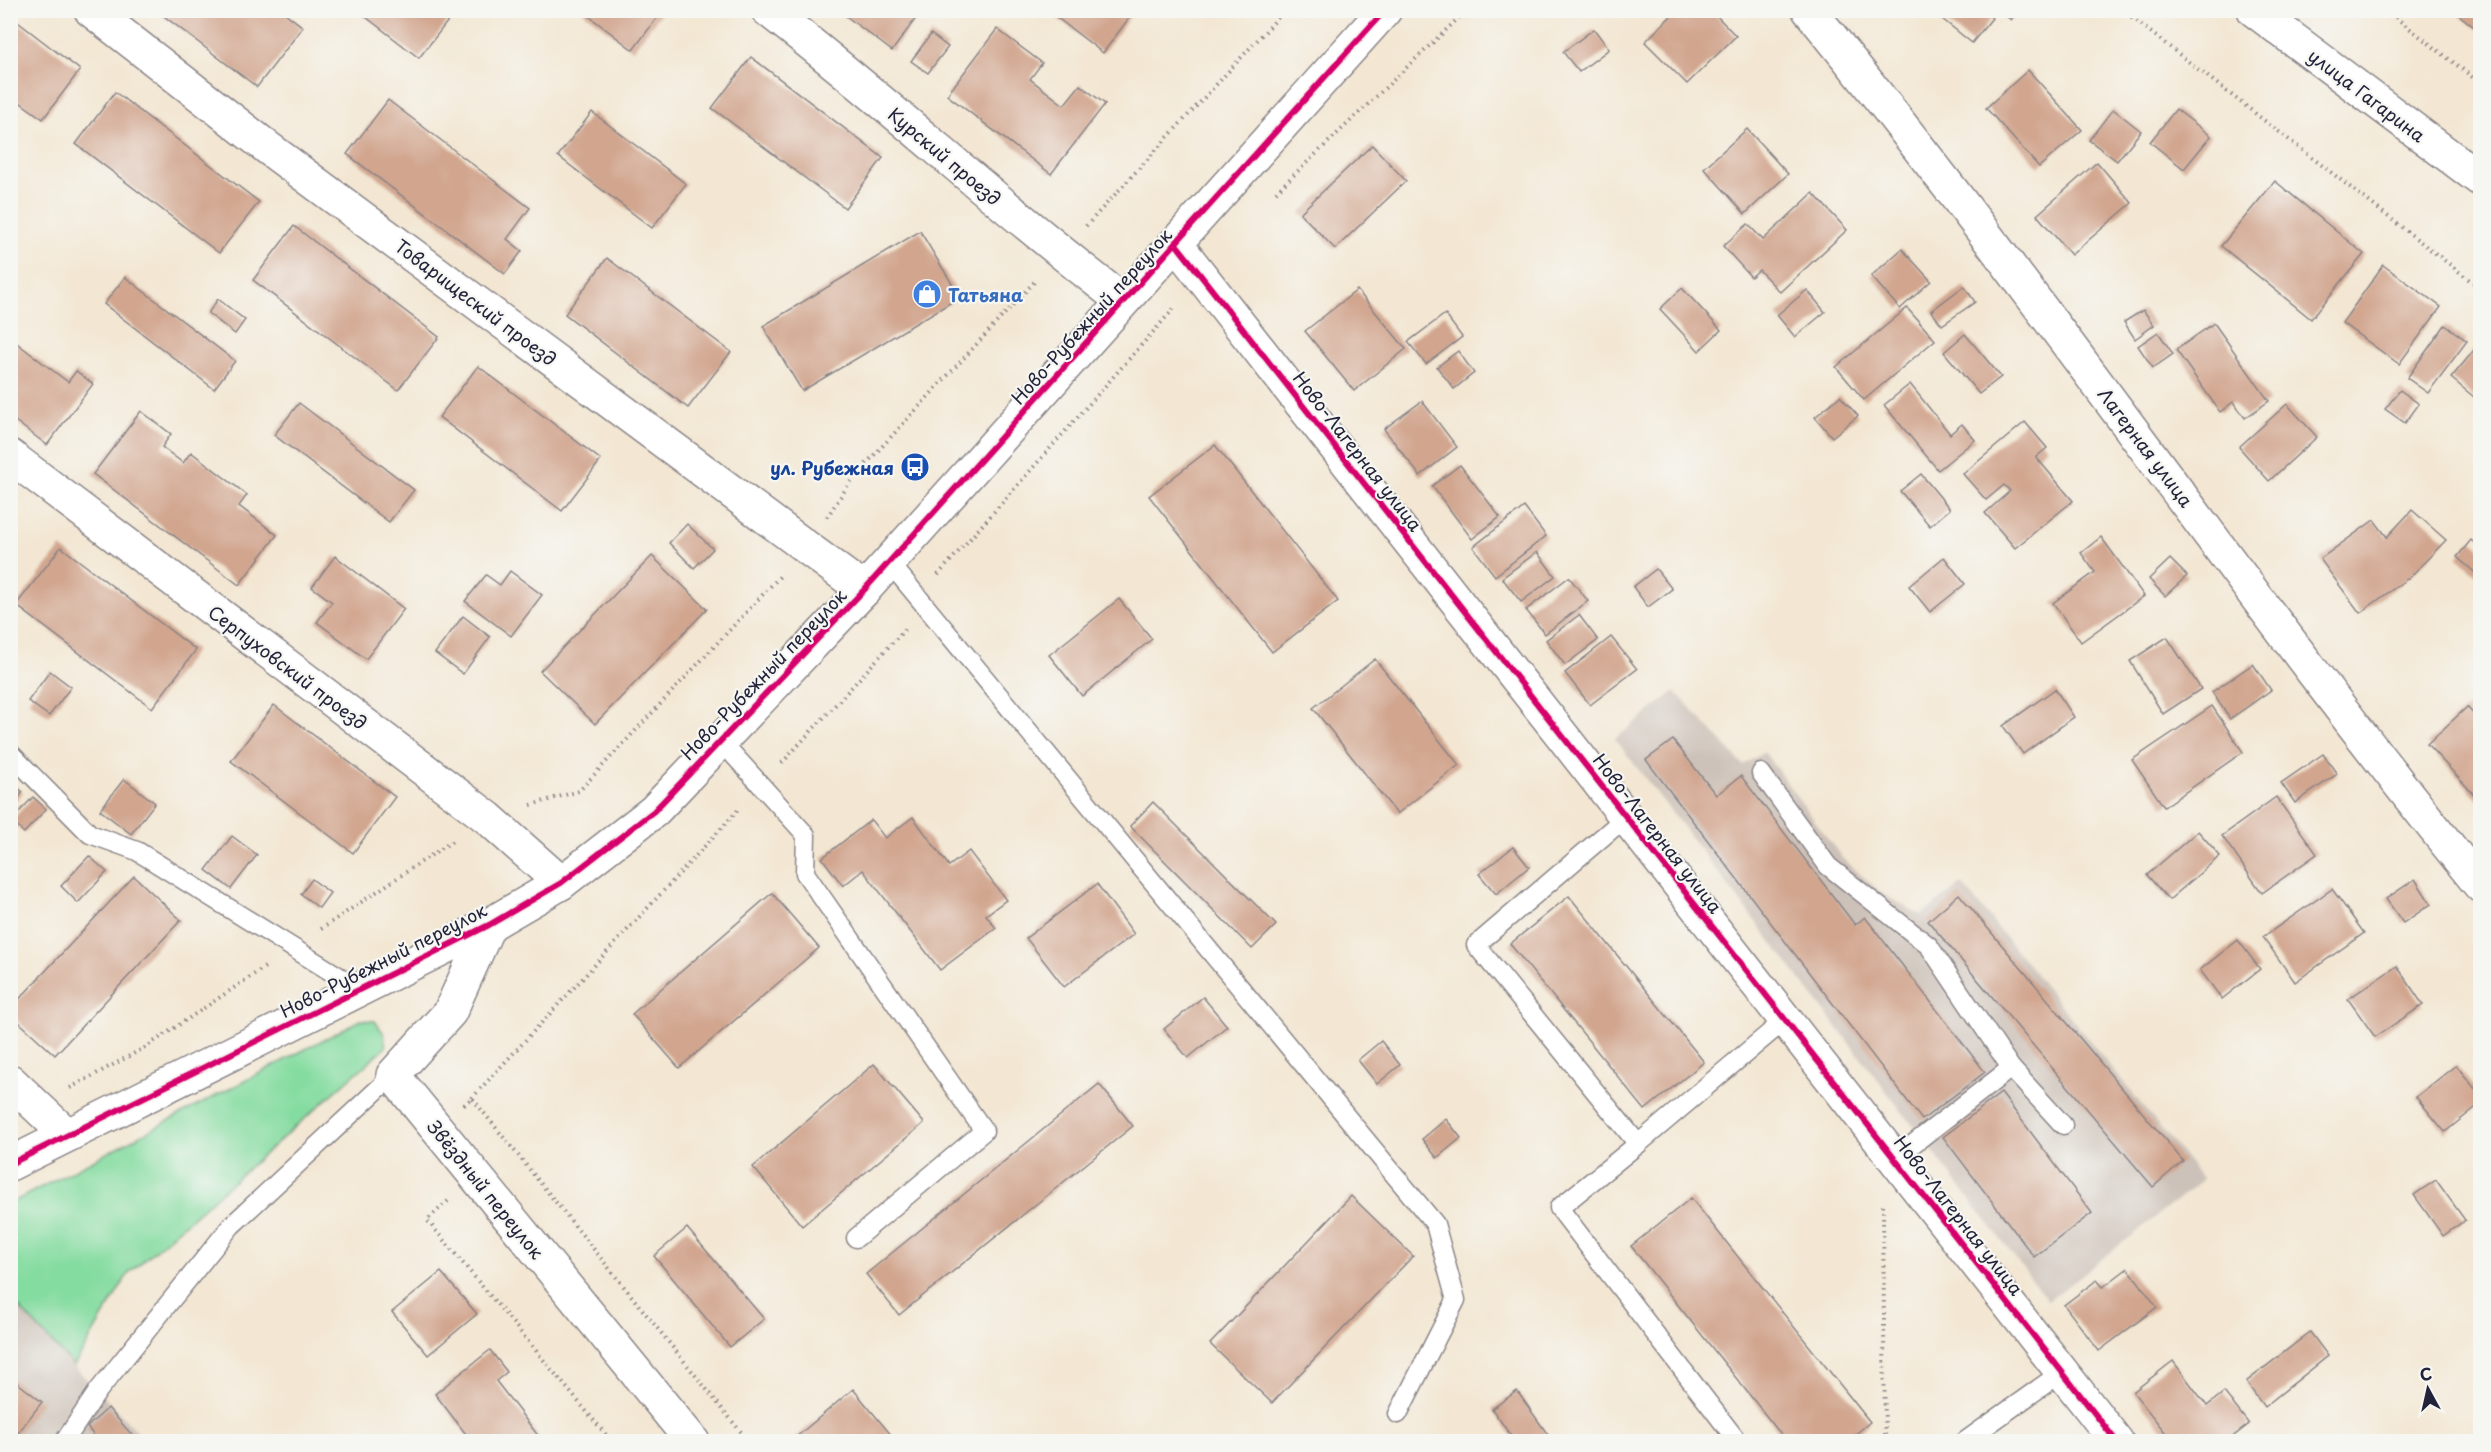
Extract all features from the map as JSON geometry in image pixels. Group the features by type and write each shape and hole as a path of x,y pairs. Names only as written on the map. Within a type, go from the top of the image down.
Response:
{"street":[{"name":"Товарищеский проезд","path":"91,10 268,148 864,590"},
{"name":"Курский проезд","path":"768,10 826,55 1061,254 1123,301"},
{"name":"Ново-Рубежный переулок","path":"10,1164 66,1134 489,925 561,883 654,811 864,590 1385,10"},
{"name":"Лагерная улица","path":"1809,10 2012,267 2384,766 2481,885"},
{"name":"улица Гагарина","path":"2254,10 2481,179"},
{"name":"Ново-Лагерная улица","path":"1176,244 2117,1442"},
{"name":"Серпуховский проезд","path":"10,456 488,818 561,883"},
{"path":"393,1076 450,1012 489,925"},
{"name":"Звёздный переулок","path":"393,1076 693,1442"},
{"path":"10,1081 66,1134"}],"lane":[{"path":"889,562 1435,1224 1456,1299 1398,1414"},
{"path":"721,741 806,835 805,873 984,1131 856,1238"},
{"path":"10,753 90,834 137,851 359,989"},
{"path":"1761,773 1828,866 1929,946 2011,1068 2063,1125"},
{"path":"1626,817 1476,945 1638,1144"},
{"path":"1738,1442 1559,1208 1785,1020"},
{"path":"1895,1158 2011,1068"},
{"path":"64,1442 98,1391 231,1226 393,1076"},
{"path":"1964,1442 2062,1372"}],"path":[{"path":"37,1106 146,1047 488,818 579,791 807,547 853,478 1285,10"},
{"path":"1268,199 1467,10"},
{"path":"2122,10 2481,288"},
{"path":"2386,10 2481,83"},
{"path":"438,1130 472,1098 917,617 937,576 1202,277"},
{"path":"472,1098 749,1442"},
{"path":"1885,1442 1882,1179 1895,1158"},
{"path":"476,1177 427,1220 612,1442"}],"shaded area":[{"path":"1675,691 1743,765 1764,752 1843,859 1884,895 1921,915 1962,884 2203,1180 2048,1301 1615,739"},
{"path":"10,1299 74,1366 146,1441 11,1441"}],"green space":[{"path":"361,1020 375,1021 384,1034 386,1047 128,1274 74,1366 11,1299 11,1203"}],"building":[{"path":"156,10 281,10 303,27 257,87"},
{"path":"357,10 454,10 455,12 419,58"},
{"path":"581,10 663,10 633,50"},
{"path":"838,10 922,10 892,51"},
{"path":"1047,10 1135,10 1103,53"},
{"path":"1677,10 1711,10 1736,36 1687,84 1645,42"},
{"path":"1931,10 1982,10 1992,18 1972,43"},
{"path":"1998,10 2019,10 2011,20"},
{"path":"2453,10 2480,10 2479,31"},
{"path":"10,16 80,70 43,119 10,95"},
{"path":"997,29 1042,63 1030,79 1064,105 1080,85 1105,104 1051,174 947,95"},
{"path":"1594,29 1609,49 1579,72 1563,52"},
{"path":"931,34 948,47 928,73 911,61"},
{"path":"751,57 883,158 845,208 712,108"},
{"path":"2028,70 2082,130 2039,167 1986,108"},
{"path":"115,92 259,202 219,253 76,144"},
{"path":"388,100 530,208 507,239 522,251 505,274 347,154"},
{"path":"2113,109 2141,131 2117,161 2089,140"},
{"path":"2176,109 2211,136 2184,169 2150,142"},
{"path":"592,112 686,184 652,228 558,156"},
{"path":"1747,129 1788,174 1745,214 1704,168"},
{"path":"1372,145 1406,181 1335,249 1300,213"},
{"path":"2097,162 2132,203 2071,255 2037,215"},
{"path":"2275,181 2364,254 2311,319 2221,246"},
{"path":"1813,193 1847,230 1780,292 1759,270 1751,277 1723,246 1748,224 1763,240"},
{"path":"294,226 439,337 398,390 253,280"},
{"path":"920,231 960,297 802,391 763,326"},
{"path":"1902,249 1931,281 1900,309 1871,276"},
{"path":"607,258 731,352 688,408 565,314"},
{"path":"2383,265 2441,307 2399,364 2342,323"},
{"path":"125,277 235,361 214,389 104,304"},
{"path":"1964,286 1975,302 1942,325 1931,311"},
{"path":"1682,288 1721,330 1699,351 1660,309"},
{"path":"1357,290 1406,349 1354,391 1305,331"},
{"path":"1807,290 1825,312 1795,337 1777,315"},
{"path":"218,299 245,320 235,334 208,313"},
{"path":"1907,308 1935,340 1864,400 1836,367"},
{"path":"2143,310 2154,325 2135,339 2124,322"},
{"path":"1445,314 1462,337 1426,364 1408,342"},
{"path":"2214,323 2269,401 2245,418 2233,402 2220,412 2176,350"},
{"path":"2445,325 2467,341 2428,393 2407,378"},
{"path":"2158,332 2173,354 2153,368 2138,346"},
{"path":"1965,334 2001,377 1979,394 1944,352"},
{"path":"10,338 68,382 76,371 93,384 47,445 10,417"},
{"path":"2480,343 2480,402 2451,378"},
{"path":"1458,351 1474,373 1454,389 1437,367"},
{"path":"478,366 601,460 562,511 439,417"},
{"path":"1910,384 1950,434 1962,424 1975,440 1938,470 1884,405"},
{"path":"2400,390 2419,404 2405,423 2385,409"},
{"path":"1840,396 1858,416 1832,437 1815,417"},
{"path":"1422,401 1457,447 1420,476 1384,429"},
{"path":"299,403 414,490 389,522 274,435"},
{"path":"2287,404 2317,437 2269,481 2239,447"},
{"path":"141,411 171,434 162,447 183,463 191,452 247,495 239,506 277,535 239,585 93,474"},
{"path":"2025,422 2047,448 2036,457 2073,501 2015,548 1985,513 2010,491 2004,485 1986,500 1963,474"},
{"path":"1215,445 1338,601 1272,652 1149,496"},
{"path":"1460,465 1500,517 1472,539 1432,486"},
{"path":"1921,474 1950,509 1930,526 1900,491"},
{"path":"1524,507 1546,536 1495,576 1473,547"},
{"path":"2412,510 2446,540 2411,576 2360,613 2320,559 2374,520 2387,537"},
{"path":"687,524 713,549 694,568 669,543"},
{"path":"2101,537 2144,596 2081,642 2053,603 2095,572 2081,553"},
{"path":"2471,540 2480,548 2480,577 2457,557"},
{"path":"61,547 196,650 152,708 16,605"},
{"path":"1537,552 1555,576 1521,602 1502,578"},
{"path":"335,556 404,609 366,659 317,622 332,602 312,587"},
{"path":"652,556 707,609 595,724 540,671"},
{"path":"1944,557 1965,584 1930,612 1909,586"},
{"path":"2170,559 2187,576 2165,596 2149,579"},
{"path":"1656,569 1672,589 1648,607 1633,587"},
{"path":"510,571 542,595 511,636 465,601 486,575 500,585"},
{"path":"1569,577 1588,601 1545,634 1526,610"},
{"path":"1119,599 1152,639 1082,696 1049,655"},
{"path":"1579,615 1598,640 1565,665 1546,640"},
{"path":"463,616 490,637 463,674 435,653"},
{"path":"1611,637 1637,669 1590,705 1565,673"},
{"path":"2167,637 2201,689 2163,714 2130,661"},
{"path":"1375,659 1459,765 1397,814 1313,708"},
{"path":"2253,664 2271,690 2230,719 2212,692"},
{"path":"50,671 71,687 49,716 28,701"},
{"path":"2055,689 2074,717 2023,754 2003,726"},
{"path":"274,705 395,797 353,853 231,761"},
{"path":"2212,706 2243,752 2164,807 2132,760"},
{"path":"2467,707 2480,721 2480,801 2427,744"},
{"path":"1673,740 1716,795 1741,776 1855,925 1865,917 1985,1072 1922,1120 1646,760"},
{"path":"2323,754 2337,774 2295,803 2281,783"},
{"path":"124,779 155,803 131,834 100,810"},
{"path":"13,784 23,792 15,802 10,798 10,787"},
{"path":"33,797 46,809 24,833 11,821"},
{"path":"2276,797 2317,854 2262,893 2222,836"},
{"path":"1153,802 1276,925 1252,949 1130,826"},
{"path":"913,817 949,866 969,851 1006,900 986,915 996,928 940,970 863,870 843,886 822,858 871,820 885,838"},
{"path":"2198,831 2220,856 2169,900 2147,875"},
{"path":"232,836 257,855 231,889 206,870"},
{"path":"1513,847 1529,867 1496,894 1479,874"},
{"path":"89,856 107,872 78,903 61,886"},
{"path":"134,876 181,920 55,1055 10,1014 10,1009"},
{"path":"312,879 330,893 319,908 301,894"},
{"path":"2415,879 2431,904 2403,923 2386,899"},
{"path":"1097,884 1134,934 1064,987 1026,938"},
{"path":"2332,889 2364,933 2295,982 2263,937"},
{"path":"772,893 819,948 679,1068 632,1014"},
{"path":"1959,894 2183,1161 2153,1187 1928,921"},
{"path":"1569,896 1704,1062 1645,1110 1510,944"},
{"path":"2238,940 2260,969 2222,999 2200,970"},
{"path":"2397,966 2423,1005 2375,1037 2348,999"},
{"path":"1203,997 1227,1026 1188,1058 1164,1029"},
{"path":"1381,1041 1400,1065 1377,1084 1358,1060"},
{"path":"874,1064 924,1123 802,1226 753,1167"},
{"path":"2456,1065 2480,1095 2480,1104 2445,1132 2416,1097"},
{"path":"1099,1084 1133,1126 899,1315 866,1274"},
{"path":"2001,1093 2092,1213 2034,1257 1943,1137"},
{"path":"1446,1119 1461,1138 1437,1158 1422,1139"},
{"path":"2436,1180 2465,1220 2443,1236 2414,1195"},
{"path":"1351,1196 1413,1256 1272,1403 1210,1344"},
{"path":"1691,1198 1870,1422 1846,1442 1787,1442 1631,1246"},
{"path":"687,1228 764,1319 730,1347 654,1256"},
{"path":"2128,1268 2157,1307 2099,1351 2064,1305 2097,1280 2103,1287"},
{"path":"441,1272 477,1314 428,1355 392,1312"},
{"path":"2310,1332 2328,1356 2264,1407 2246,1382"},
{"path":"490,1350 507,1372 496,1381 543,1442 472,1442 435,1394"},
{"path":"2173,1361 2207,1406 2224,1392 2249,1424 2226,1442 2187,1442 2181,1435 2172,1441 2133,1392"},
{"path":"10,1377 42,1402 11,1442 10,1442"},
{"path":"853,1389 897,1442 799,1442 795,1438"},
{"path":"1517,1391 1553,1442 1515,1442 1492,1409"},
{"path":"108,1408 133,1436 127,1442 99,1442 87,1427"}],"cycle path":[{"path":"10,1164 489,925 561,883 654,811 864,590 1385,10"},
{"path":"1176,244 2117,1442"}],"place":[{"name":"Татьяна","path":"927,294"},
{"name":"ул. Рубежная","path":"915,467"}]}
